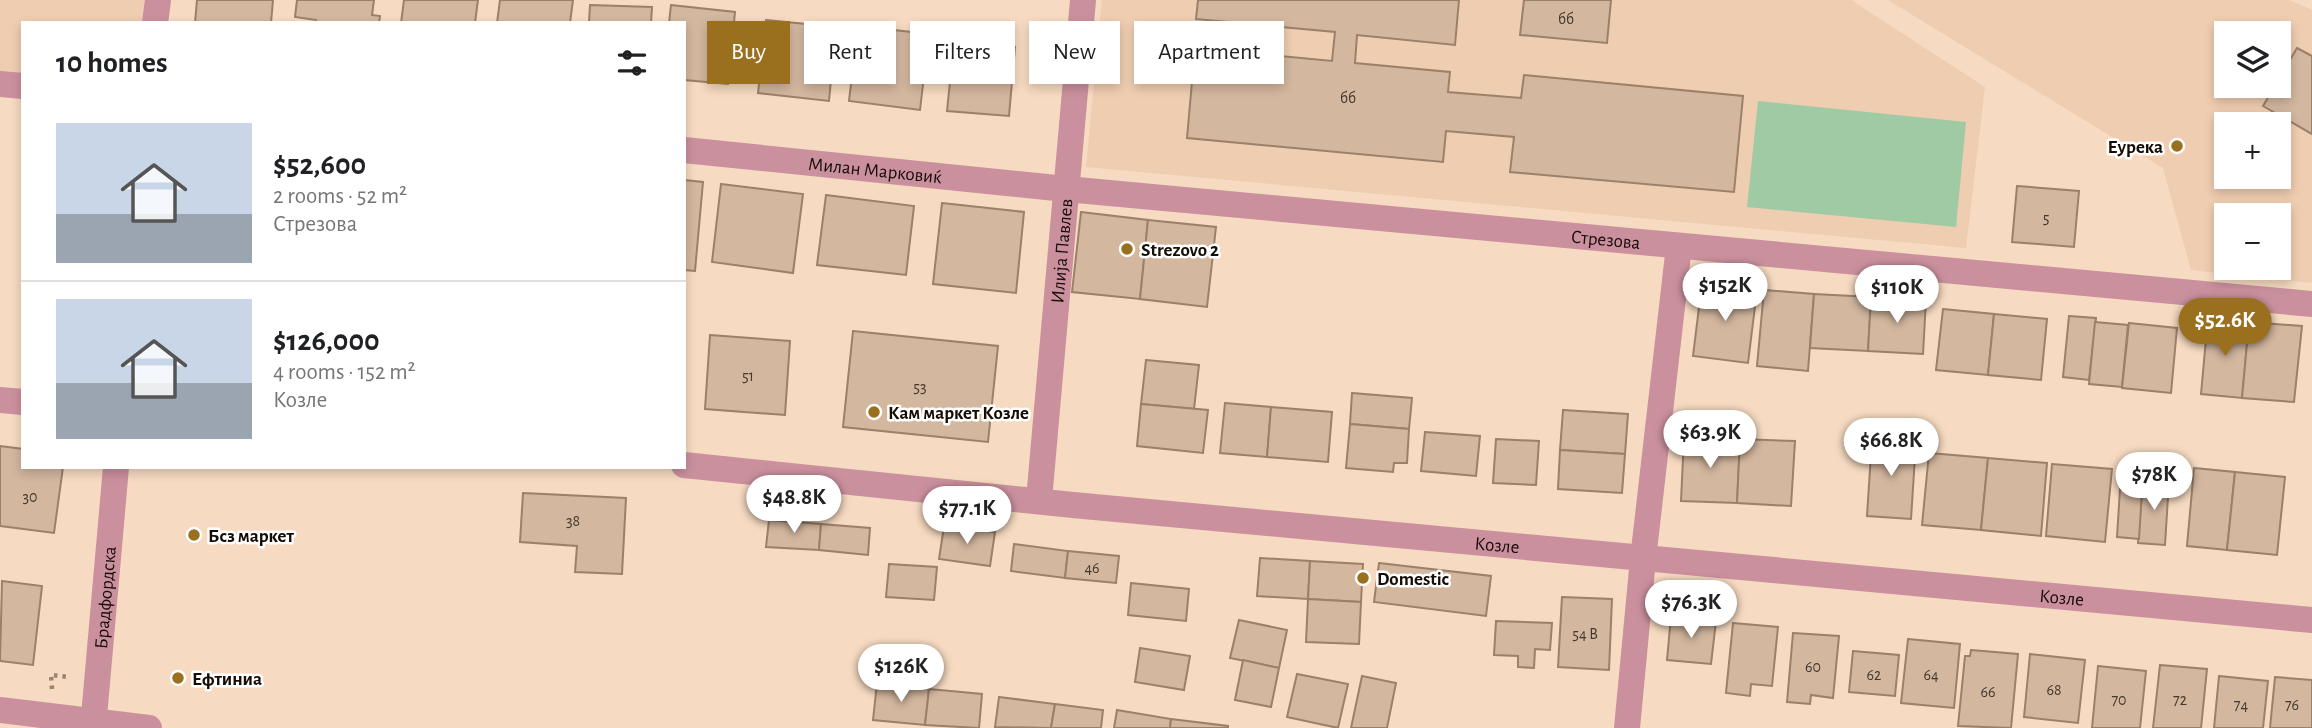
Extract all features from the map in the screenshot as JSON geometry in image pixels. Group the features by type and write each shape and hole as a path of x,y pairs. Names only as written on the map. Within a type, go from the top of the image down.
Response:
{"street":[{"path":"155,21 158,0"},
{"name":"Илија Павлев","path":"1039,500 1083,0"},
{"path":"0,84 21,86"},
{"name":"Милан Марковиќ","path":"686,150 1066,189"},
{"name":"Стрезова","path":"1066,189 2312,304"},
{"path":"1627,728 1643,559 1679,246"},
{"path":"0,400 21,402"},
{"name":"Козле","path":"686,466 1643,559 2312,620"},
{"name":"Брадфордска","path":"94,725 116,469"},
{"path":"0,710 52,716 94,725 149,728"}],"shaded area":[{"path":"0,0 158,0 155,21 21,21 21,86 0,84"},
{"path":"1102,0 1851,0 1985,87 1966,248 1086,167 1094,84 1120,84 1120,21 1100,21"},
{"name":"Еурека","path":"1888,0 2289,0 2312,10 2312,283 2284,280 2291,280 2291,203 2214,203 2214,272 2191,270 2163,168"}],"green space":[{"path":"1758,101 1966,122 1956,227 1747,207"}],"building":[{"path":"197,0 273,0 271,21 195,21"},
{"path":"297,0 374,0 372,15 380,16 379,21 316,21 295,17"},
{"path":"404,0 478,0 475,21 401,21"},
{"path":"500,0 573,0 570,21 497,21"},
{"path":"1198,0 1459,0 1455,45 1357,35 1355,63 1450,72 1448,92 1521,98 1524,75 1743,96 1734,192 1510,172 1514,137 1446,131 1443,162 1187,138 1192,84 1284,84 1284,56 1332,61 1335,32 1284,27 1284,21 1196,19"},
{"path":"1524,0 1611,0 1607,43 1520,35"},
{"path":"590,5 652,7 651,21 589,21"},
{"path":"671,5 735,12 734,21 707,21 707,82 686,80 686,21 669,21"},
{"path":"790,22 804,24 804,84 831,84 829,101 758,93 759,84 790,84"},
{"path":"896,30 910,32 910,84 923,84 920,110 849,101 851,84 896,84"},
{"path":"2297,48 2312,56 2312,134 2291,122 2291,112 2274,112 2263,106 2268,98 2291,98 2291,58"},
{"path":"950,84 1012,84 1009,116 947,111"},
{"path":"686,180 703,182 695,271 686,270"},
{"path":"721,184 803,194 793,273 712,262"},
{"path":"2017,186 2079,191 2074,247 2012,242"},
{"path":"826,195 914,206 906,275 817,265"},
{"path":"942,203 1024,212 1016,293 933,284"},
{"path":"1081,212 1148,220 1140,299 1072,292"},
{"path":"1148,220 1216,227 1207,307 1140,299"},
{"path":"1702,283 1757,290 1748,363 1693,356"},
{"path":"1764,290 1814,294 1808,371 1757,366"},
{"path":"1814,294 1871,297 1868,351 1810,348"},
{"path":"1871,297 1926,300 1923,354 1868,351"},
{"path":"1943,309 1994,314 1988,375 1936,370"},
{"path":"1994,314 2047,319 2041,380 1988,375"},
{"path":"2069,316 2096,318 2089,380 2063,377"},
{"path":"2208,317 2249,322 2242,398 2201,394"},
{"path":"2095,322 2128,325 2122,387 2089,384"},
{"path":"2249,322 2302,326 2294,402 2242,398"},
{"path":"2129,323 2177,328 2171,393 2122,388"},
{"path":"853,331 998,346 988,442 843,427"},
{"path":"710,335 790,341 785,415 705,409"},
{"path":"1146,360 1199,365 1194,409 1141,404"},
{"path":"1352,393 1412,398 1409,429 1350,424"},
{"path":"1225,403 1271,407 1267,457 1220,453"},
{"path":"1141,404 1208,410 1203,453 1137,446"},
{"path":"1271,407 1332,412 1328,462 1267,457"},
{"path":"1563,410 1628,414 1625,454 1560,450"},
{"path":"1350,424 1409,429 1407,463 1394,463 1393,472 1346,468"},
{"path":"1425,432 1480,436 1476,476 1421,471"},
{"path":"1684,437 1740,439 1737,503 1681,501"},
{"path":"1872,438 1916,441 1911,519 1867,516"},
{"path":"1496,439 1539,441 1536,485 1493,483"},
{"path":"1740,439 1795,441 1791,506 1737,503"},
{"path":"0,446 21,449 21,469 63,469 54,533 0,526"},
{"path":"1560,450 1625,454 1622,493 1558,489"},
{"path":"1929,453 1988,458 1981,530 1922,525"},
{"path":"1988,458 2047,463 2041,536 1981,530"},
{"path":"2052,464 2112,469 2105,542 2046,536"},
{"path":"2194,468 2235,472 2227,550 2187,546"},
{"path":"2235,472 2285,477 2277,555 2227,550"},
{"path":"2143,479 2169,481 2165,545 2138,543"},
{"path":"2120,489 2142,491 2139,539 2117,537"},
{"path":"523,493 626,498 622,574 575,572 577,546 520,542"},
{"path":"769,520 821,524 819,550 766,547"},
{"path":"821,524 870,528 868,555 819,550"},
{"path":"944,526 995,532 990,566 939,559"},
{"path":"1014,544 1068,551 1065,578 1011,571"},
{"path":"1068,551 1119,556 1116,583 1065,578"},
{"path":"1260,558 1310,561 1308,599 1257,596"},
{"path":"1310,561 1363,564 1361,602 1308,599"},
{"path":"1379,563 1491,576 1486,616 1374,602"},
{"path":"889,564 937,567 934,600 886,597"},
{"path":"2,581 42,586 33,665 0,661"},
{"path":"1131,583 1189,589 1186,621 1128,615"},
{"path":"1562,597 1612,599 1609,670 1558,667"},
{"path":"1308,599 1361,602 1359,644 1306,642"},
{"path":"1671,616 1716,621 1711,664 1667,660"},
{"path":"1239,620 1287,630 1279,668 1230,658"},
{"path":"1496,621 1552,623 1550,650 1535,649 1534,668 1518,667 1518,656 1494,655"},
{"path":"1733,623 1778,627 1772,686 1751,684 1750,696 1726,693"},
{"path":"1793,633 1839,636 1833,698 1811,695 1810,704 1787,702"},
{"path":"1908,639 1960,644 1954,708 1901,703"},
{"path":"1140,648 1190,656 1184,690 1135,682"},
{"path":"1971,650 2018,654 2011,728 1958,726 1965,656 1970,656"},
{"path":"1853,651 1899,655 1895,696 1849,692"},
{"path":"2030,654 2085,660 2078,723 2024,717"},
{"path":"1243,660 1279,668 1271,707 1235,700"},
{"path":"2160,665 2207,669 2201,728 2153,728"},
{"path":"2098,666 2146,671 2140,728 2092,728"},
{"path":"1297,674 1348,684 1338,728 1287,717"},
{"path":"1362,676 1396,683 1387,728 1351,728"},
{"path":"2219,676 2268,681 2263,728 2214,728"},
{"path":"2275,677 2312,680 2312,728 2270,728"},
{"path":"877,683 929,689 925,725 873,720"},
{"path":"929,689 982,694 979,728 925,725"},
{"path":"999,697 1055,704 1051,728 995,727"},
{"path":"1055,704 1103,710 1101,728 1051,728"},
{"path":"1117,710 1171,719 1170,728 1114,728"},
{"path":"1171,719 1228,726 1228,728 1170,728"}],"place":[{"name":"Еурека","path":"2177,146"},
{"name":"Strezovo 2","path":"1127,249"},
{"name":"Кам маркет Козле","path":"874,412"},
{"name":"Бсз маркет","path":"194,535"},
{"name":"Domestic","path":"1363,578"},
{"name":"Ефтиниа","path":"178,678"}]}
